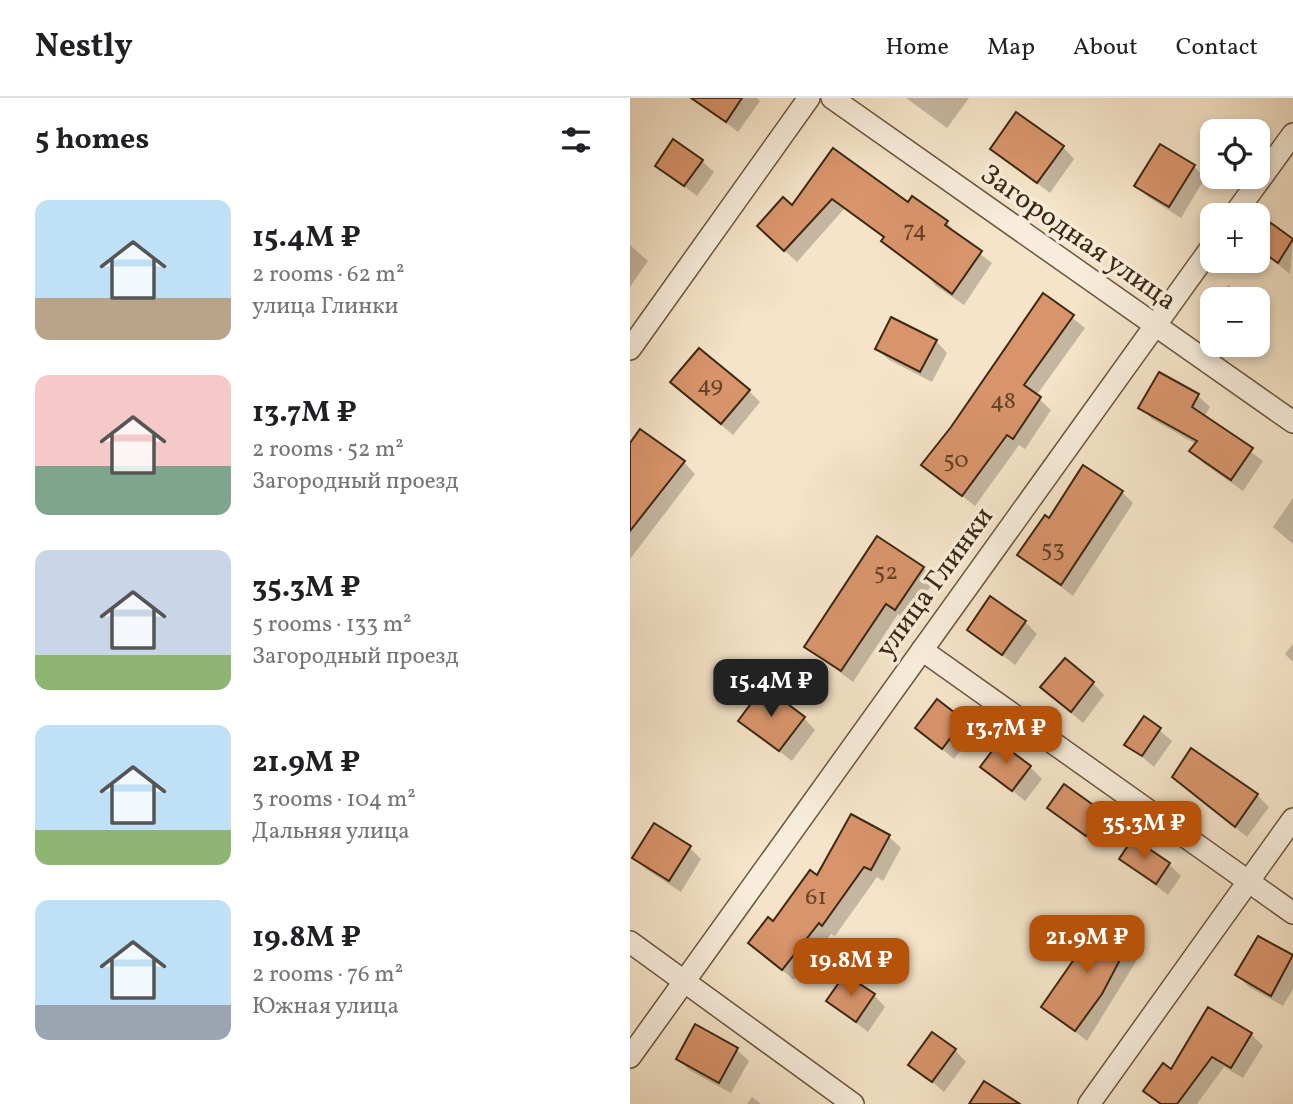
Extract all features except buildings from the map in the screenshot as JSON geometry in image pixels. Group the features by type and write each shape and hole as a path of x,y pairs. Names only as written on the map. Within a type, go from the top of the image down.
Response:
{"street":[{"path":"630,349 809,98"},
{"name":"Загородная улица","path":"832,98 1293,422"},
{"path":"1243,203 1293,134"},
{"name":"улица Глинки","path":"630,1056 1200,263"},
{"path":"922,650 1293,912"},
{"path":"1089,1104 1293,819"},
{"path":"630,942 853,1104"}]}
